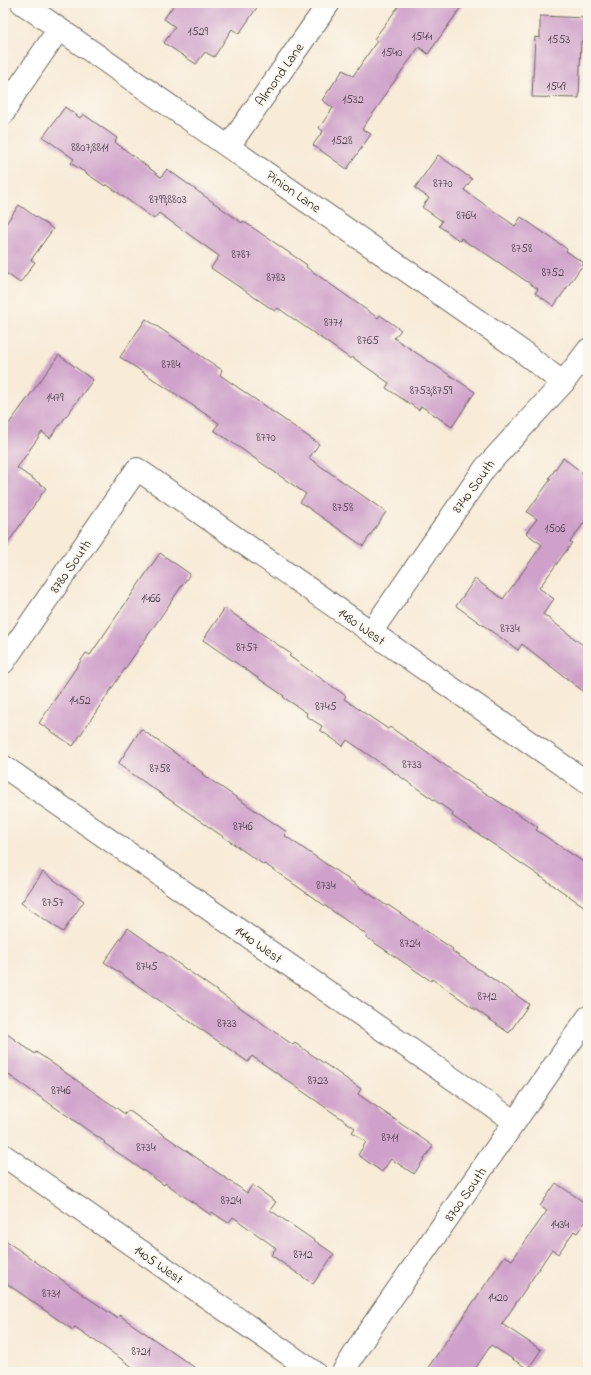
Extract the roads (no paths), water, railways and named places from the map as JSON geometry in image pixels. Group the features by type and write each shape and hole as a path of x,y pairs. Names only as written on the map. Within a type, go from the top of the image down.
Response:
{"street":[{"name":"Pinion Lane","path":"22,3 523,352 563,383"},
{"name":"Almond Lane","path":"229,146 329,3"},
{"path":"3,114 15,93 59,29"},
{"name":"8740 South","path":"371,632 485,468 563,383 588,350"},
{"name":"1480 West","path":"137,469 588,783"},
{"name":"8780 South","path":"3,663 137,469"},
{"name":"1440 West","path":"3,766 515,1122"},
{"name":"8700 South","path":"343,1372 368,1332 588,1016"},
{"name":"1405 West","path":"3,1155 314,1372"}]}
